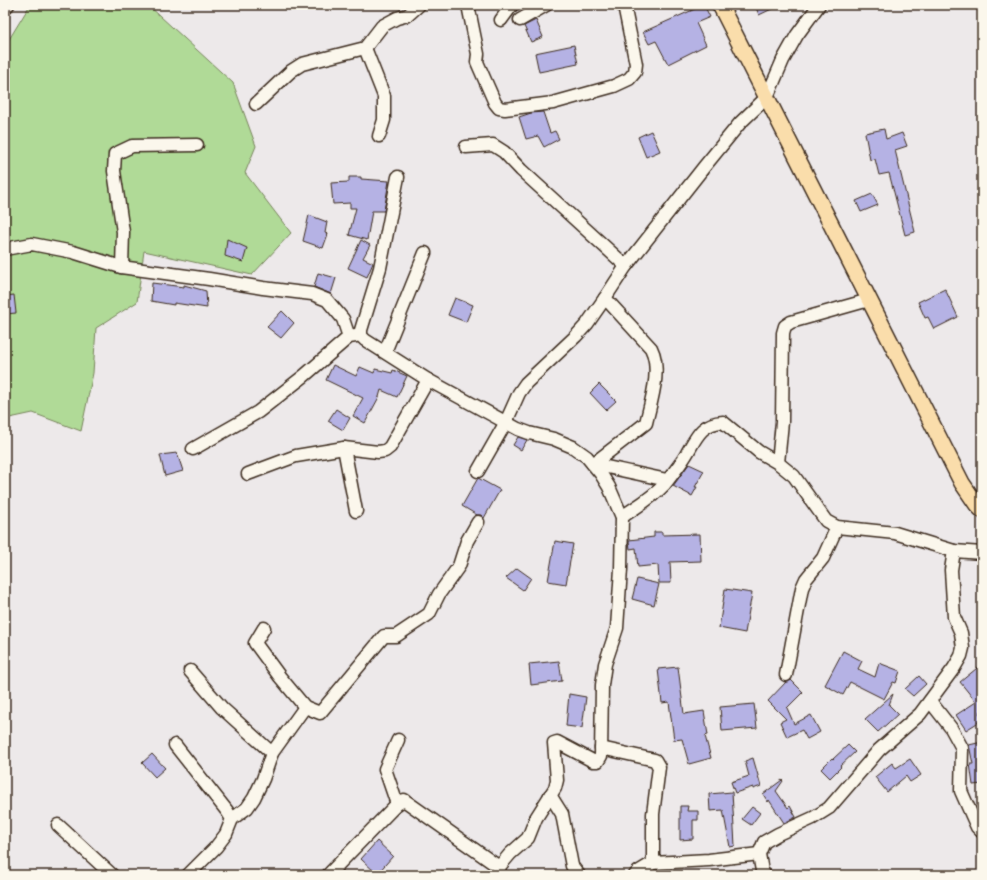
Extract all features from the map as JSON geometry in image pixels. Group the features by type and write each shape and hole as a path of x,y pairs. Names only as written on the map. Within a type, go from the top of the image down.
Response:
{"main road":[{"path":"720,5 962,483 977,506 982,510"}],"street":[{"path":"5,8 8,5"},
{"path":"256,104 291,71 302,64 365,48 382,26 397,18 408,15 418,5"},
{"path":"468,5 478,54 477,62 495,103 499,108 505,109 553,103 614,86 629,79 635,72 636,64 624,5"},
{"path":"501,20 512,5"},
{"path":"520,20 546,5"},
{"path":"478,471 506,422 519,393 526,383 576,336 605,298 626,266 740,123 767,97 783,60 797,35 819,5"},
{"path":"365,48 384,96 384,120 379,136"},
{"path":"122,267 123,232 114,171 115,154 132,146 197,145"},
{"path":"466,147 493,145 504,152 626,266"},
{"path":"193,449 258,412 361,330 380,268 398,177"},
{"path":"5,249 32,244 73,252 122,267 312,294 327,300 355,336 385,352 428,380 529,433 574,446 593,464 609,487 622,517 621,569 617,628 605,664 602,685 602,748 601,756 598,761 593,761 557,742 554,743 557,780 555,788 536,818 528,838 510,854 499,871 404,800 397,804 328,875"},
{"path":"385,352 425,253"},
{"path":"593,464 646,423 656,379 654,354 651,348 605,298"},
{"path":"778,463 782,422 783,333 785,326 791,322 869,300"},
{"path":"248,474 296,456 344,448 378,452 385,451 390,447 428,380"},
{"path":"622,517 654,494 667,480 686,455 694,439 702,429 716,422 723,422 759,452 778,463 794,476 826,521 837,527 895,533 954,551 982,553"},
{"path":"344,448 356,511"},
{"path":"593,464 667,480"},
{"path":"264,628 255,643 305,708 320,713 384,636 396,636 429,614 438,594 459,566 467,541 478,522"},
{"path":"786,675 802,588 806,579 823,558 837,527"},
{"path":"765,875 762,871 759,854 764,842 813,818 829,808 879,750 920,714 954,668 961,656 963,648 961,633 954,617 952,570 954,551"},
{"path":"190,671 222,708 272,753"},
{"path":"930,701 951,728 962,748 961,791 977,827 982,832"},
{"path":"188,875 216,847 226,834 232,819 247,808 254,798 263,779 272,753 305,708"},
{"path":"397,804 385,769 398,740"},
{"path":"175,745 232,819"},
{"path":"602,748 656,760 659,767 653,814 653,863"},
{"path":"550,795 562,814 572,866 579,875"},
{"path":"58,825 112,875"},
{"path":"635,875 653,863 709,860 759,854"}],"green space":[{"path":"30,5 148,5 233,83 256,146 245,173 291,233 252,275 144,251 137,302 96,328 93,373 81,431 33,413 5,419 5,46"}],"building":[{"path":"704,5 710,17 696,23 706,45 668,64 656,41 649,44 643,32"},
{"path":"755,5 780,5 759,15"},
{"path":"536,20 543,37 531,42 524,26"},
{"path":"574,45 578,64 539,72 535,53"},
{"path":"543,112 550,133 555,131 559,139 544,147 538,136 526,139 519,117 531,113"},
{"path":"884,129 886,139 902,133 907,146 895,150 915,232 905,235 889,173 879,175 875,159 870,160 865,133"},
{"path":"651,131 660,151 646,157 638,137"},
{"path":"349,177 389,181 384,211 372,211 367,240 349,235 356,208 350,208 350,203 333,204 331,183 349,182"},
{"path":"872,194 878,205 861,212 856,201"},
{"path":"309,215 327,222 325,233 328,234 323,248 303,241"},
{"path":"227,239 247,248 243,262 225,256"},
{"path":"361,240 370,245 363,258 373,263 367,277 348,268"},
{"path":"318,273 336,278 331,294 314,287"},
{"path":"152,283 184,287 184,285 206,291 207,308 151,301"},
{"path":"945,289 958,317 934,329 928,317 925,318 918,302"},
{"path":"14,295 16,313 5,314 5,296"},
{"path":"455,298 473,305 466,322 448,315"},
{"path":"282,311 294,323 281,338 267,327"},
{"path":"333,365 356,376 360,367 374,373 375,369 392,373 393,370 407,376 397,397 381,390 379,397 365,423 353,416 363,398 326,380"},
{"path":"599,384 616,401 606,410 590,393"},
{"path":"336,409 350,418 343,430 328,421"},
{"path":"518,437 527,440 521,450 513,445"},
{"path":"177,453 183,471 165,476 160,455"},
{"path":"689,464 704,471 692,496 673,486"},
{"path":"478,478 500,490 484,518 462,506"},
{"path":"654,532 662,532 662,535 700,534 701,561 670,562 671,583 659,583 658,565 638,567 636,548 630,549 629,541 654,537"},
{"path":"555,541 573,544 566,584 548,581"},
{"path":"517,568 531,578 523,590 506,578"},
{"path":"637,579 659,584 654,605 632,599"},
{"path":"725,589 752,593 745,633 719,628"},
{"path":"843,651 862,661 858,669 875,677 879,663 900,671 896,683 893,682 884,699 850,682 843,695 825,685"},
{"path":"559,661 562,681 531,685 529,664"},
{"path":"982,664 982,710 979,713 982,720 966,730 956,715 976,702 960,682"},
{"path":"678,667 684,714 704,711 708,735 705,736 711,758 689,764 682,739 674,740 669,702 662,703 658,669"},
{"path":"919,676 926,684 913,696 905,689"},
{"path":"791,680 803,692 787,708 794,724 811,715 820,732 807,739 802,730 787,737 780,722 786,719 768,701 786,682"},
{"path":"569,694 586,697 582,728 566,726"},
{"path":"893,694 889,705 898,714 878,732 865,719"},
{"path":"754,704 757,728 722,731 720,707"},
{"path":"982,742 982,784 973,785 970,764 973,764 969,745"},
{"path":"848,745 855,752 830,778 821,769"},
{"path":"152,754 165,768 155,777 142,763"},
{"path":"753,758 761,786 735,793 731,782 749,776 745,761"},
{"path":"910,759 921,775 910,782 906,776 887,792 875,777 892,763 896,768"},
{"path":"782,780 783,781 776,791 788,808 790,806 796,817 784,823 769,800 768,802 763,794"},
{"path":"732,792 735,846 730,847 723,810 710,811 709,794"},
{"path":"680,806 688,806 687,811 698,811 698,820 693,820 693,839 680,840"},
{"path":"752,807 760,813 751,825 742,819"},
{"path":"377,841 393,856 377,874 361,859"}]}
